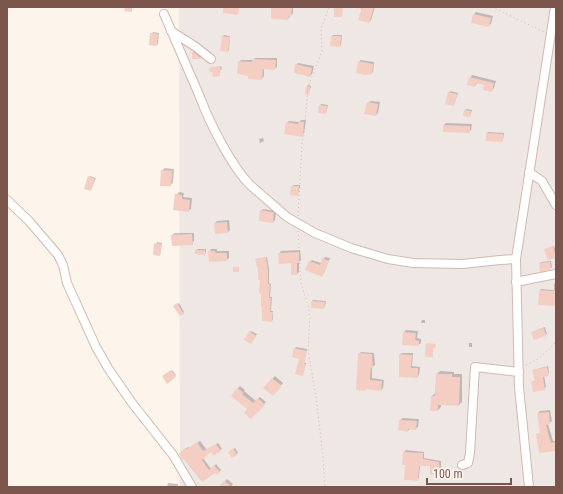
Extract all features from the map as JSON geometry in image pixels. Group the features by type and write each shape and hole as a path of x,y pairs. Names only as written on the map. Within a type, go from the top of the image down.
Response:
{"street":[{"path":"529,487 519,387 516,259 555,7"},
{"path":"164,14 208,118 244,178 282,213 315,233 351,248 401,262 462,264 516,259"},
{"path":"171,30 211,59"},
{"path":"529,172 542,181 556,205"},
{"path":"7,200 29,221 58,255 63,265 67,283 96,347 108,368 132,403 173,455 192,487"},
{"path":"516,282 556,274"},
{"path":"462,465 468,463 469,458 475,367 519,370"}],"path":[{"path":"325,487 317,404 308,349 310,318 301,283 298,223 302,143 308,87 322,51 322,29 329,7"},
{"path":"492,7 550,35"},
{"path":"519,370 538,358 556,342"}],"shaded area":[{"path":"179,7 556,7 556,487 180,487"}],"building":[{"path":"125,7 132,8 132,12 124,11"},
{"path":"223,7 239,7 238,15 223,13"},
{"path":"271,7 292,8 291,16 289,16 288,20 271,19"},
{"path":"334,7 343,7 342,17 334,17"},
{"path":"362,7 374,7 369,23 358,20"},
{"path":"473,14 491,18 489,27 471,23"},
{"path":"150,33 158,34 157,46 149,45"},
{"path":"222,36 230,37 228,52 220,51"},
{"path":"331,36 341,36 340,47 330,46"},
{"path":"192,52 194,52 202,59 192,59"},
{"path":"252,59 276,60 275,70 263,69 262,80 248,79 248,76 237,74 238,61 252,62"},
{"path":"358,61 373,64 372,74 365,75 356,73"},
{"path":"295,64 312,68 310,77 294,73"},
{"path":"220,66 220,76 213,77 209,68"},
{"path":"469,77 494,83 492,92 483,90 484,85 476,83 475,87 467,85"},
{"path":"306,86 310,87 309,95 305,94"},
{"path":"448,92 457,94 454,106 445,104"},
{"path":"367,102 378,104 376,116 364,114"},
{"path":"319,105 327,106 326,114 318,113"},
{"path":"464,110 471,111 470,117 463,116"},
{"path":"298,121 304,122 303,137 284,134 286,122 298,124"},
{"path":"443,125 470,126 470,133 443,132"},
{"path":"486,133 503,134 503,142 486,141"},
{"path":"161,170 172,171 171,186 160,186"},
{"path":"88,176 95,179 91,191 84,189"},
{"path":"291,186 299,186 298,196 290,195"},
{"path":"175,194 182,195 182,199 190,200 189,212 173,210"},
{"path":"260,210 274,213 273,223 259,221"},
{"path":"227,222 228,233 215,234 214,223"},
{"path":"192,234 193,245 172,246 171,235"},
{"path":"154,243 162,244 160,256 153,255"},
{"path":"553,246 556,258 548,260 544,249"},
{"path":"195,250 205,250 205,255 195,254"},
{"path":"208,251 215,251 215,253 227,253 227,261 209,262"},
{"path":"299,252 297,275 291,275 291,263 279,264 278,253"},
{"path":"266,257 268,284 270,284 270,312 273,312 272,322 262,321 261,294 259,293 260,280 258,280 258,268 255,259"},
{"path":"322,258 329,261 322,277 305,270 309,261 320,265"},
{"path":"550,262 551,269 540,272 539,263"},
{"path":"233,267 239,267 239,272 233,272"},
{"path":"539,290 556,290 556,306 538,305"},
{"path":"311,301 325,302 324,309 311,308"},
{"path":"177,303 184,314 180,316 173,306"},
{"path":"544,328 546,336 534,340 531,332"},
{"path":"249,331 256,336 251,344 244,340"},
{"path":"403,332 416,333 415,340 419,341 419,346 402,345"},
{"path":"426,343 436,344 435,349 433,348 433,357 425,357"},
{"path":"294,348 307,351 303,376 295,374 299,359 292,357"},
{"path":"358,353 372,354 373,368 371,368 370,380 382,381 381,391 365,389 365,391 356,390"},
{"path":"399,354 412,355 411,368 418,368 418,378 399,377"},
{"path":"547,367 549,376 543,377 545,390 533,392 531,382 535,381 532,370"},
{"path":"171,370 176,377 167,384 162,376"},
{"path":"436,374 452,374 452,377 460,377 459,406 438,405 438,411 430,411 431,396 435,396"},
{"path":"272,378 282,386 273,396 263,388"},
{"path":"237,388 253,403 258,398 265,405 251,419 244,413 247,409 231,396"},
{"path":"549,412 550,424 546,425 551,443 555,442 556,451 539,453 536,434 540,433 537,413"},
{"path":"399,420 417,421 416,430 408,429 408,432 398,430"},
{"path":"197,442 203,451 216,444 221,451 213,456 211,452 202,460 209,470 214,465 220,472 217,475 215,473 202,482 179,454 185,448 187,449"},
{"path":"233,448 237,455 232,458 228,452"},
{"path":"403,452 423,453 423,459 439,462 440,471 435,471 435,475 430,474 430,466 419,466 418,481 404,480 405,465 402,465"},
{"path":"224,481 232,487 219,487"}]}
